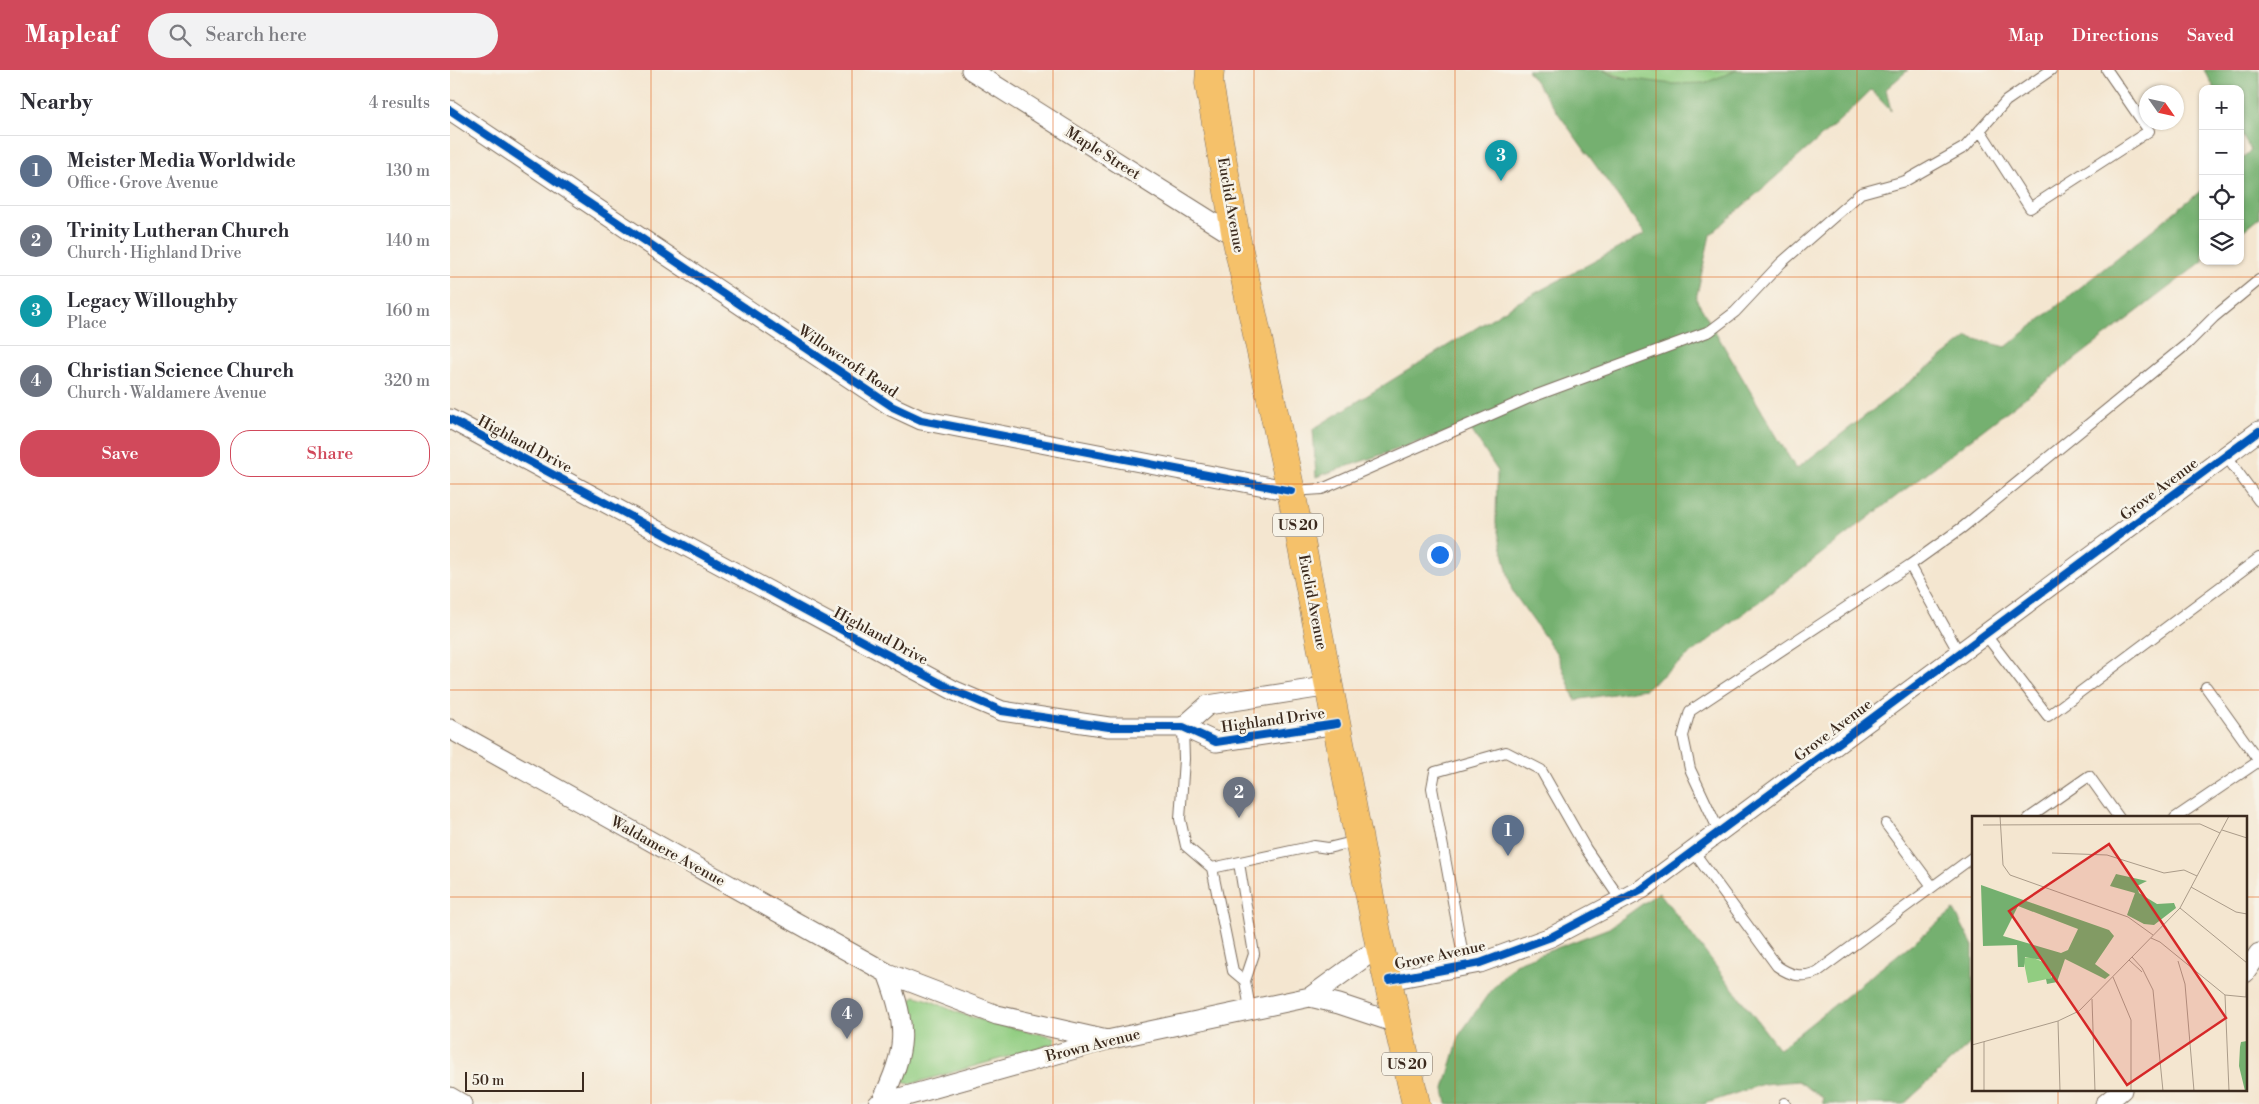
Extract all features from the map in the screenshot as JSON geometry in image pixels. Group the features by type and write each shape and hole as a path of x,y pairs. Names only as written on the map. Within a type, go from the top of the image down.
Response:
{"main road":[{"name":"Euclid Avenue","path":"1210,70 1209,83 1236,237 1291,491 1381,949 1416,1104"}],"street":[{"name":"Maple Street","path":"970,70 1236,237"},
{"name":"Willowcroft Road","path":"450,110 892,407 921,420 1291,491"},
{"name":"Highland Drive","path":"450,419 938,682 1002,711 1109,727 1183,727 1216,742 1337,724"},
{"name":"Grove Avenue","path":"1389,980 1480,963 1551,937 1642,889 2259,432"},
{"name":"Highland Drive","path":"1183,727 1208,705 1330,686"},
{"name":"Waldamere Avenue","path":"450,729 887,972 997,1014 1107,1040"},
{"name":"Brown Avenue","path":"1310,997 1365,958 1381,949"},
{"path":"2246,972 2259,953"},
{"path":"880,1104 894,1075 902,1046 900,1008 887,972"},
{"name":"Brown Avenue","path":"880,1104 1107,1040 1250,1008 1310,997 1339,1004 1399,1024"},
{"path":"2105,1104 2120,1092"},
{"path":"450,1097 462,1104"}],"lane":[{"path":"1291,491 1322,489 1529,398 1710,331 1735,312 1781,263 1861,193 1905,181 1965,147 2006,101 2051,70"},
{"path":"1980,130 2030,208 2149,131 2107,70"},
{"path":"1720,831 1690,769 1683,736 1690,711 1910,565 1963,526 2180,351 2214,317 2259,280"},
{"path":"2226,456 2259,501"},
{"path":"1985,634 2048,716 2259,558"},
{"path":"1910,565 1960,653"},
{"path":"2178,816 2259,761 2206,687"},
{"path":"1183,727 1184,760 1180,819 1186,846 1212,868 1233,971 1245,981"},
{"path":"1465,966 1432,788 1435,772 1506,752 1541,770 1586,849 1621,900"},
{"path":"2032,816 2089,776 2119,816"},
{"path":"1886,824 1932,886"},
{"path":"1212,868 1314,846 1328,848 1360,840"},
{"path":"1694,851 1777,966 1795,976 1805,977 1817,972 1972,858"},
{"path":"1239,863 1254,954 1245,981 1250,1008"}],"green space":[{"path":"1527,70 1603,70 1617,77 1673,84 1705,83 1737,70 1908,70 1886,89 1891,111 1871,90 1839,121 1710,235 1696,299 1796,469 1968,337 2006,347 2199,192 2199,264 1645,689 1575,700 1557,654 1512,591 1496,523 1497,470 1468,425 1316,477 1313,429 1515,304 1645,234"},
{"path":"1603,70 1737,70 1705,83 1681,85 1639,81"},
{"path":"2204,70 2259,70 2259,218 2244,230 2244,156 2251,151 2244,139 2244,85 2213,85"},
{"path":"1659,892 1779,1049 1954,910 1972,944 1972,1042 1904,1104 1823,1104 1823,1098 1798,1081 1763,1084 1704,1104 1447,1104 1444,1089 1460,1034 1491,990 1515,964 1609,928"},
{"path":"915,996 973,1018 1055,1037 1056,1040 1053,1044 911,1084 905,1083 901,1076 907,1060 912,1033 908,1004"}],"cycle path":[{"path":"450,110 893,407 921,420 1291,491"},
{"path":"450,419 955,691 1002,711 1109,727 1183,727 1216,742 1337,724"},
{"path":"1389,980 1480,963 1551,937 1642,889 2259,431"}],"place":[{"name":"Legacy Willoughby","path":"1501,181"},
{"name":"Trinity Lutheran Church","path":"1239,818"},
{"name":"Meister Media Worldwide","path":"1508,856"},
{"name":"Christian Science Church","path":"847,1039"}]}
